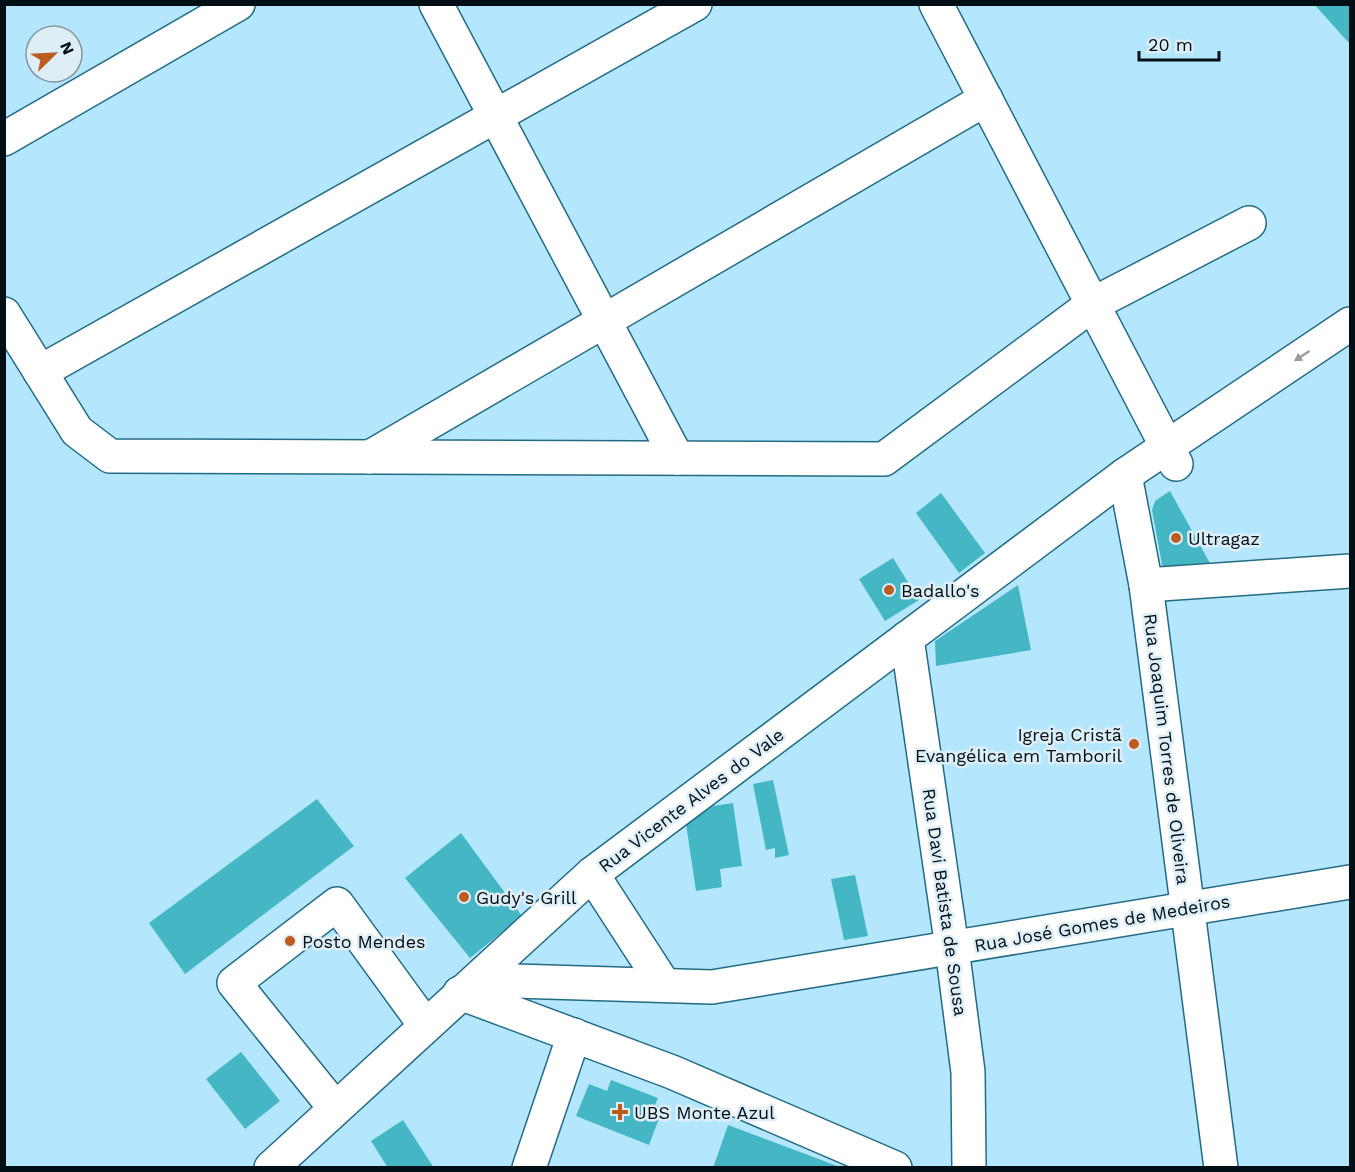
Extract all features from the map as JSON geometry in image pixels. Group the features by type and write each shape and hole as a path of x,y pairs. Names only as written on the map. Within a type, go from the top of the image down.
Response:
{"street":[{"path":"4,139 238,4"},
{"path":"436,4 677,458"},
{"path":"40,372 695,4"},
{"path":"936,4 1171,455"},
{"path":"370,457 986,99"},
{"path":"4,314 77,431 110,456 884,459 1093,304 1249,224"},
{"name":"Rua Vicente Alves do Vale","path":"1171,455 1350,324"},
{"name":"Rua Vicente Alves do Vale","path":"271,1167 592,874 1132,470 1171,455 1350,351"},
{"name":"Rua Joaquim Torres de Oliveira","path":"1132,470 1221,1167"},
{"path":"1146,585 1350,571"},
{"name":"Rua Davi Batista de Sousa","path":"907,638 968,1072 969,1167"},
{"path":"592,874 664,985"},
{"name":"Rua José Gomes de Medeiros","path":"460,993 515,981 712,987 1350,882"},
{"path":"335,1108 234,983 337,904 425,1025"},
{"path":"460,993 672,1072 895,1167"},
{"path":"529,1167 574,1035"}],"building":[{"path":"1314,4 1350,4 1350,44 1339,32"},
{"name":"Ultragaz","path":"1170,491 1211,565 1163,570 1152,510 1155,501"},
{"path":"941,493 985,553 959,573 916,513"},
{"name":"Badallo's","path":"893,558 919,600 885,621 859,579"},
{"path":"1018,585 1031,650 936,666 935,641"},
{"path":"773,780 789,855 775,858 775,848 766,850 753,784"},
{"path":"317,799 354,846 185,974 149,923"},
{"path":"733,803 742,866 720,869 722,887 696,891 686,824 713,806"},
{"name":"Gudy's Grill","path":"461,833 522,916 470,958 405,878"},
{"path":"855,875 868,936 844,940 831,879"},
{"path":"241,1052 280,1101 245,1129 206,1079"},
{"name":"UBS Monte Azul","path":"611,1080 658,1098 655,1105 663,1108 649,1145 576,1116 589,1084 607,1091"},
{"path":"403,1120 434,1168 388,1168 371,1141"},
{"path":"728,1125 840,1167 840,1168 713,1168"}],"place":[{"name":"Ultragaz","path":"1176,538"},
{"name":"Badallo's","path":"889,590"},
{"name":"Igreja Cristã Evangélica em Tamboril","path":"1134,744"},
{"name":"Gudy's Grill","path":"464,897"},
{"name":"Posto Mendes","path":"290,941"},
{"name":"UBS Monte Azul","path":"620,1112"}]}
